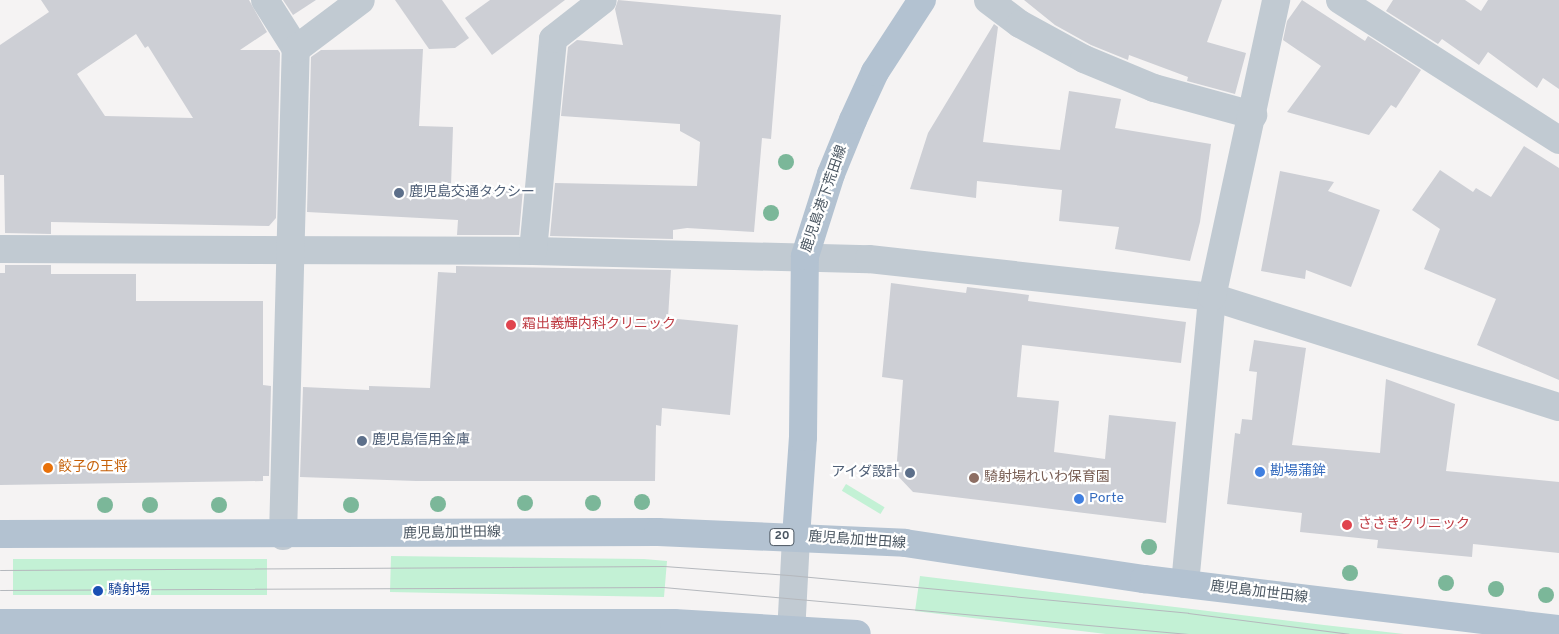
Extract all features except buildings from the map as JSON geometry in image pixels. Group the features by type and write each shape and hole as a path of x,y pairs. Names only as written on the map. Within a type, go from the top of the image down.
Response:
{"main road":[{"name":"鹿児島港下荒田線","path":"796,537 803,437 805,256 831,174 853,120 875,72 922,0"},
{"name":"鹿児島加世田線","path":"0,534 283,536 658,532 904,543 1185,584 1559,629"},
{"path":"0,623 269,628 674,623 791,632 857,634"}],"street":[{"path":"265,0 296,49 283,536"},
{"path":"296,49 361,0"},
{"path":"533,251 553,39 603,0"},
{"path":"988,0 1020,24 1084,59 1154,88 1253,115"},
{"path":"1185,584 1212,298 1253,115 1276,0"},
{"path":"1340,0 1559,140"},
{"path":"0,249 533,251 805,256 869,260 1212,298 1559,407"},
{"path":"791,632 796,537"}],"green space":[{"path":"846,484 885,507 880,514 842,491"},
{"path":"391,556 644,559 667,561 664,597 390,592"},
{"path":"13,559 267,559 267,595 13,595"},
{"path":"920,576 1404,634 1106,634 915,611"}],"tram line":[{"path":"0,570 664,566 789,575 1188,613 1349,634"},
{"path":"0,590 663,587 1189,634"}],"place":[{"name":"鹿児島交通タクシー","path":"399,193"},
{"name":"霜出義輝内科クリニック","path":"511,325"},
{"name":"鹿児島信用金庫","path":"362,441"},
{"name":"餃子の王将","path":"48,468"},
{"name":"勘場蒲鉾","path":"1260,472"},
{"name":"アイダ設計","path":"910,473"},
{"name":"騎射場れいわ保育園","path":"974,478"},
{"name":"Porte","path":"1079,499"},
{"name":"ささきクリニック","path":"1347,525"},
{"name":"騎射場","path":"98,591"}]}
